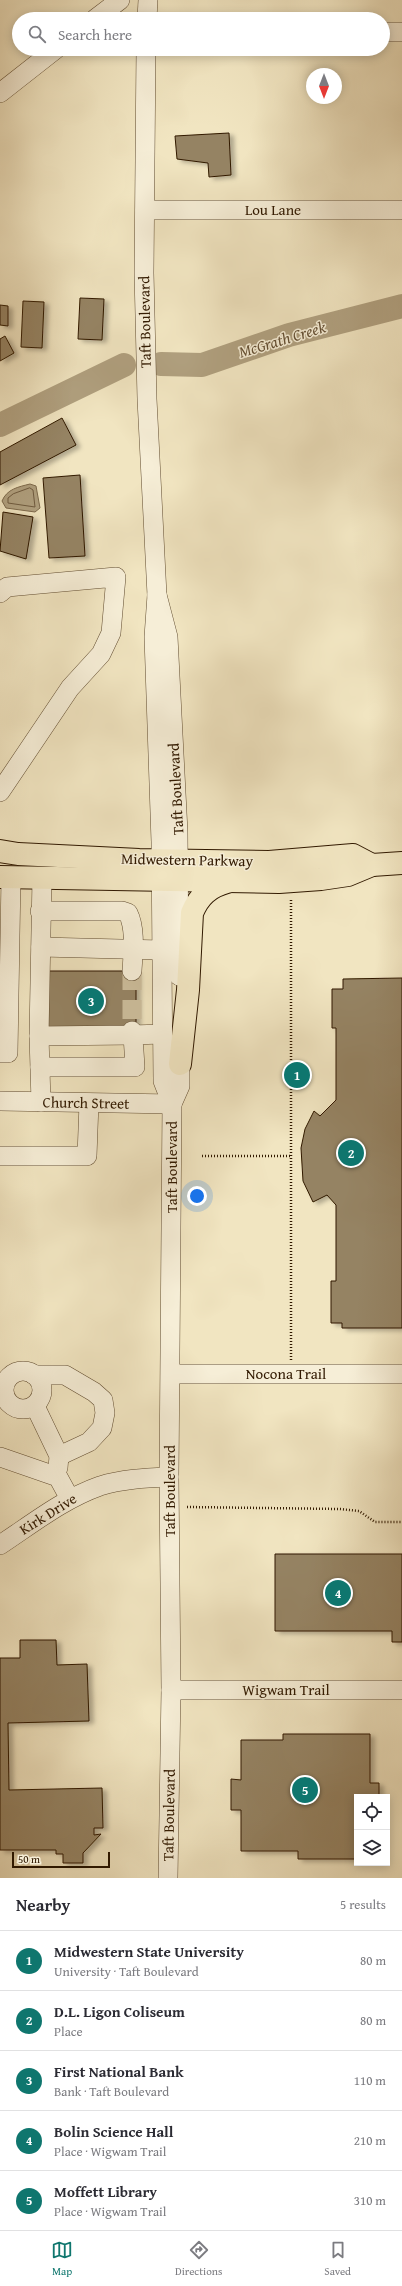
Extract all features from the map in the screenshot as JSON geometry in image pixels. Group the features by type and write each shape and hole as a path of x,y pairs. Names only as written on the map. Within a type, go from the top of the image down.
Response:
{"main road":[{"name":"Midwestern Parkway","path":"0,851 170,871 227,882 279,882 321,879 348,875 372,865 402,863"},
{"name":"Midwestern Parkway","path":"5,877 42,878 170,871 353,855 372,865"},
{"path":"180,1064 188,990 192,913 197,902 205,892 215,885 227,882"}],"street":[{"path":"105,12 120,0"},
{"path":"147,12 148,0"},
{"path":"390,32 402,32"},
{"path":"0,93 47,56"},
{"name":"Taft Boulevard","path":"146,56 145,210 147,399 157,595 168,637 170,871 180,1064 180,1086 172,1104"},
{"name":"Lou Lane","path":"145,210 402,210"},
{"path":"0,593 7,587 116,577 111,633 101,654 70,688 0,792"},
{"name":"Taft Boulevard","path":"168,1878 172,1104 163,1081 161,950 170,871"},
{"path":"0,1053 8,1053 5,877"},
{"path":"41,1102 39,1036 41,947 40,911 42,878"},
{"path":"40,911 128,912 131,918 134,950 132,971"},
{"path":"41,947 161,950"},
{"path":"39,1036 133,1033 162,1034"},
{"path":"40,1067 135,1067 133,1033"},
{"name":"Church Street","path":"0,1101 172,1104"},
{"path":"0,1156 87,1156 89,1103"},
{"path":"34,1375 41,1384 42,1390 42,1396 35,1406 24,1409 11,1405 5,1394 3,1381 17,1372 23,1371 34,1375 65,1375 94,1392 103,1400 105,1413 102,1428 89,1442 59,1456"},
{"name":"Nocona Trail","path":"171,1374 402,1374"},
{"path":"35,1406 59,1456 58,1477 70,1499"},
{"path":"0,1457 58,1477"},
{"name":"Kirk Drive","path":"0,1545 70,1499 100,1486 133,1479 169,1478"},
{"name":"Wigwam Trail","path":"170,1690 402,1690"}],"path":[{"path":"291,899 291,1360"},
{"path":"202,1156 290,1156"},
{"path":"187,1507 359,1510 375,1522 402,1522"}],"water":[{"path":"30,484 36,486 40,508 35,512 6,508 2,501 10,491"}],"building":[{"path":"229,133 231,175 209,177 208,163 177,159 175,136"},
{"path":"80,298 104,299 102,340 78,339"},
{"path":"23,301 44,302 42,348 21,347"},
{"path":"0,305 8,306 8,326 0,325"},
{"path":"5,336 14,353 0,361 0,339"},
{"path":"62,418 76,445 0,485 0,452"},
{"path":"80,475 85,556 49,558 43,478"},
{"path":"3,512 33,517 26,559 0,551"},
{"path":"47,971 136,971 136,1031 47,1031"},
{"path":"402,978 402,1328 342,1328 342,1323 331,1323 331,1281 336,1281 336,1205 327,1195 313,1202 303,1181 301,1148 305,1129 314,1111 320,1116 336,1100 336,1028 332,1028 332,989 343,989 343,979"},
{"path":"275,1554 402,1554 402,1642 392,1642 392,1631 275,1631"},
{"path":"20,1640 56,1640 57,1665 87,1664 89,1721 8,1723 9,1790 102,1788 103,1828 94,1828 94,1835 101,1834 83,1853 83,1863 63,1863 63,1854 56,1854 56,1850 0,1850 0,1658 20,1658"},
{"path":"283,1734 370,1734 370,1783 379,1783 379,1794 354,1794 354,1859 298,1859 298,1851 241,1851 241,1810 231,1810 231,1779 241,1780 241,1740 283,1740"}],"waterway":[{"name":"McGrath Creek","path":"161,364 202,365 289,335 402,306"},
{"name":"McGrath Creek","path":"0,425 124,365"}],"tunnel":[{"path":"132,971 132,1031"}],"place":[{"name":"First National Bank","path":"91,1001"},
{"name":"Midwestern State University","path":"297,1075"},
{"name":"D.L. Ligon Coliseum","path":"351,1153"},
{"name":"Bolin Science Hall","path":"338,1593"},
{"name":"Moffett Library","path":"305,1790"}]}
